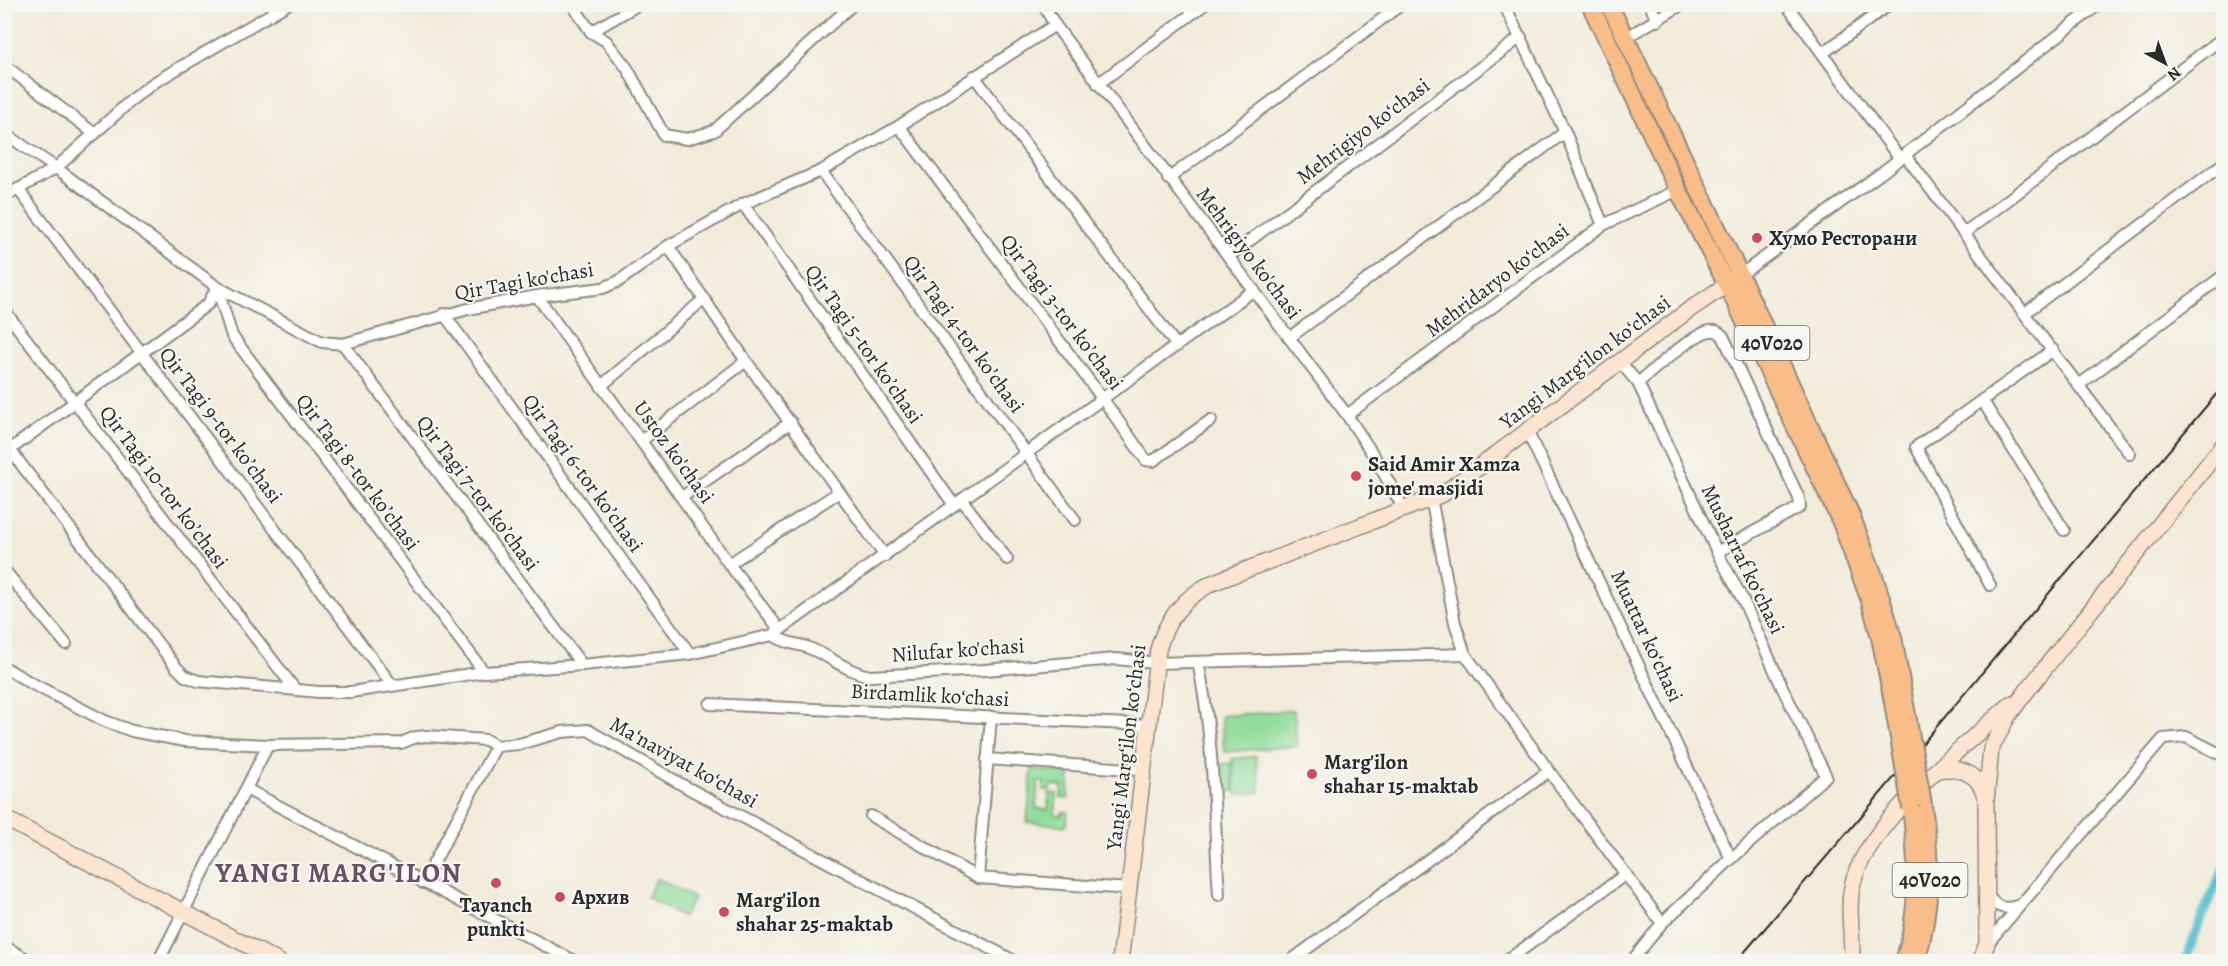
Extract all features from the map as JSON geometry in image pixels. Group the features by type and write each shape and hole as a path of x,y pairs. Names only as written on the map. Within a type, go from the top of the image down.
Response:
{"main road":[{"name":"40V020","path":"1590,4 1678,190 1733,280"},
{"name":"40V020","path":"1609,4 1733,280 1851,514 1874,576 1893,637 1898,695 1930,870 1929,905 1917,962"},
{"name":"Yangi Margʻilon koʻchasi","path":"1120,962 1156,663 1161,637 1173,614 1202,589 1443,494 1733,280"},
{"path":"1979,962 1987,944 1986,801 1991,749 2008,716 2029,688 2223,444"},
{"path":"1852,962 1851,896 1859,866 1868,849 1884,827 1937,770 2029,688"},
{"path":"1937,770 1953,769 1970,773 1982,786 1986,801"},
{"name":"40V020","path":"1904,962 1914,922 1918,887 1916,803"},
{"path":"4,818 279,962"}],"street":[{"path":"4,197 56,168 155,82 288,4"},
{"path":"572,4 591,32 606,41 627,68 664,135 687,139 714,131 853,4"},
{"path":"591,32 639,4"},
{"name":"Mehrigiyo ko'chasi","path":"1042,4 1168,179 1229,256 1347,415 1374,456 1404,509"},
{"path":"1098,84 1205,4"},
{"path":"1168,179 1402,4"},
{"path":"1504,4 1565,132 1604,225"},
{"path":"1650,4 1657,21"},
{"path":"1626,38 1683,4"},
{"path":"1786,4 1964,233 2130,454"},
{"path":"1823,53 1890,4"},
{"name":"Yangi Margʻilon koʻchasi","path":"1733,280 1903,157 2099,4"},
{"name":"Qir Tagi ko'chasi","path":"4,133 56,168 218,287 322,342 343,344 444,314 537,296 603,288 619,281 668,246 742,204 822,171 899,126 1055,25"},
{"name":"Mehrigiyo koʻchasi","path":"1229,256 1521,37"},
{"path":"1964,233 2223,37"},
{"path":"4,65 95,134"},
{"path":"974,76 1177,346"},
{"name":"Qir Tagi 3-tor koʼchasi","path":"899,126 1146,460 1153,461 1211,420"},
{"path":"1290,338 1565,132"},
{"path":"2025,314 2223,163"},
{"name":"Qir Tagi 4-tor koʼchasi","path":"822,171 1075,520"},
{"name":"Qir Tagi 9-tor koʼchasi","path":"18,189 392,685"},
{"name":"Mehridaryo koʻchasi","path":"1347,415 1604,225 1678,190"},
{"name":"Qir Tagi 5-tor koʼchasi","path":"742,204 958,503 1007,560"},
{"path":"668,246 746,361 885,556"},
{"path":"2079,385 2223,275"},
{"path":"218,287 208,304 142,354 6,448 185,676 198,681 319,692 351,692 484,672 690,654 777,633 1254,290"},
{"name":"Qir Tagi 8-tor koʼchasi","path":"218,287 232,336 484,672"},
{"name":"Ustoz ko'chasi","path":"537,296 777,633"},
{"path":"601,386 704,300"},
{"name":"Qir Tagi 10-tor koʼchasi","path":"4,309 294,688"},
{"name":"Qir Tagi 6-tor koʼchasi","path":"444,314 690,654"},
{"path":"1638,383 1695,338 1708,331 1718,331 1723,336 1799,498 1800,507 1717,552"},
{"name":"Qir Tagi 7-tor koʼchasi","path":"343,344 582,665"},
{"path":"1990,585 1916,447 2053,350"},
{"path":"641,441 746,361"},
{"name":"Musharraf koʻchasi","path":"1620,362 1638,383 1826,776 1731,859"},
{"path":"1983,400 2064,530"},
{"path":"682,497 791,422"},
{"name":"Muattar koʻchasi","path":"1527,431 1731,859"},
{"path":"729,564 839,492"},
{"path":"1431,498 1455,623 1465,654 1662,923"},
{"path":"4,570 66,644"},
{"name":"Nilufar ko'chasi","path":"777,633 788,644 806,646 853,673 870,676 985,670 1116,659 1156,663 1465,654"},
{"path":"1197,662 1210,740 1219,895"},
{"name":"Maʻnaviyat koʻchasi","path":"4,667 95,716 132,731 185,741 268,745 401,743 416,737 427,736 486,740 496,746 519,744 562,732 588,730 686,787 1016,962"},
{"name":"Birdamlik koʻchasi","path":"711,704 1148,725"},
{"path":"978,878 991,717"},
{"path":"1987,944 2017,906 2163,739 2186,737 2223,756"},
{"path":"158,962 268,745"},
{"path":"423,883 496,746"},
{"path":"987,759 1143,770"},
{"path":"1289,962 1549,771"},
{"path":"246,789 576,962"},
{"path":"871,816 978,878 1129,889"},
{"path":"1631,962 1662,923 1731,859"},
{"path":"1505,962 1626,874"},
{"path":"1986,893 2000,908 2017,906"},
{"path":"4,946 32,962"}],"green space":[{"path":"1294,710 1297,746 1224,752 1221,716"},
{"path":"1256,756 1260,792 1236,795 1232,759"},
{"path":"1231,763 1234,791 1219,793 1216,765"},
{"path":"1032,768 1070,774 1068,799 1061,798 1062,786 1051,785 1050,790 1043,790 1044,782 1038,782 1036,808 1048,810 1049,793 1057,794 1055,815 1061,816 1062,812 1068,812 1066,826 1027,822"},
{"path":"657,878 694,898 683,917 647,897"}],"waterway":[{"path":"2185,962 2201,918 2224,869"}],"railway":[{"path":"1736,962 2224,385"}],"place":[{"name":"Хумо Ресторани","path":"1757,238"},
{"name":"Said Amir Xamza jome' masjidi","path":"1356,476"},
{"name":"Marg'ilon shahar 15-maktab","path":"1312,774"},
{"name":"Tayanch punkti","path":"496,883"},
{"name":"Архив","path":"560,897"},
{"name":"Marg'ilon shahar 25-maktab","path":"724,912"}],"district":[{"name":"YANGI MARG'ILON","path":"339,873"}]}
